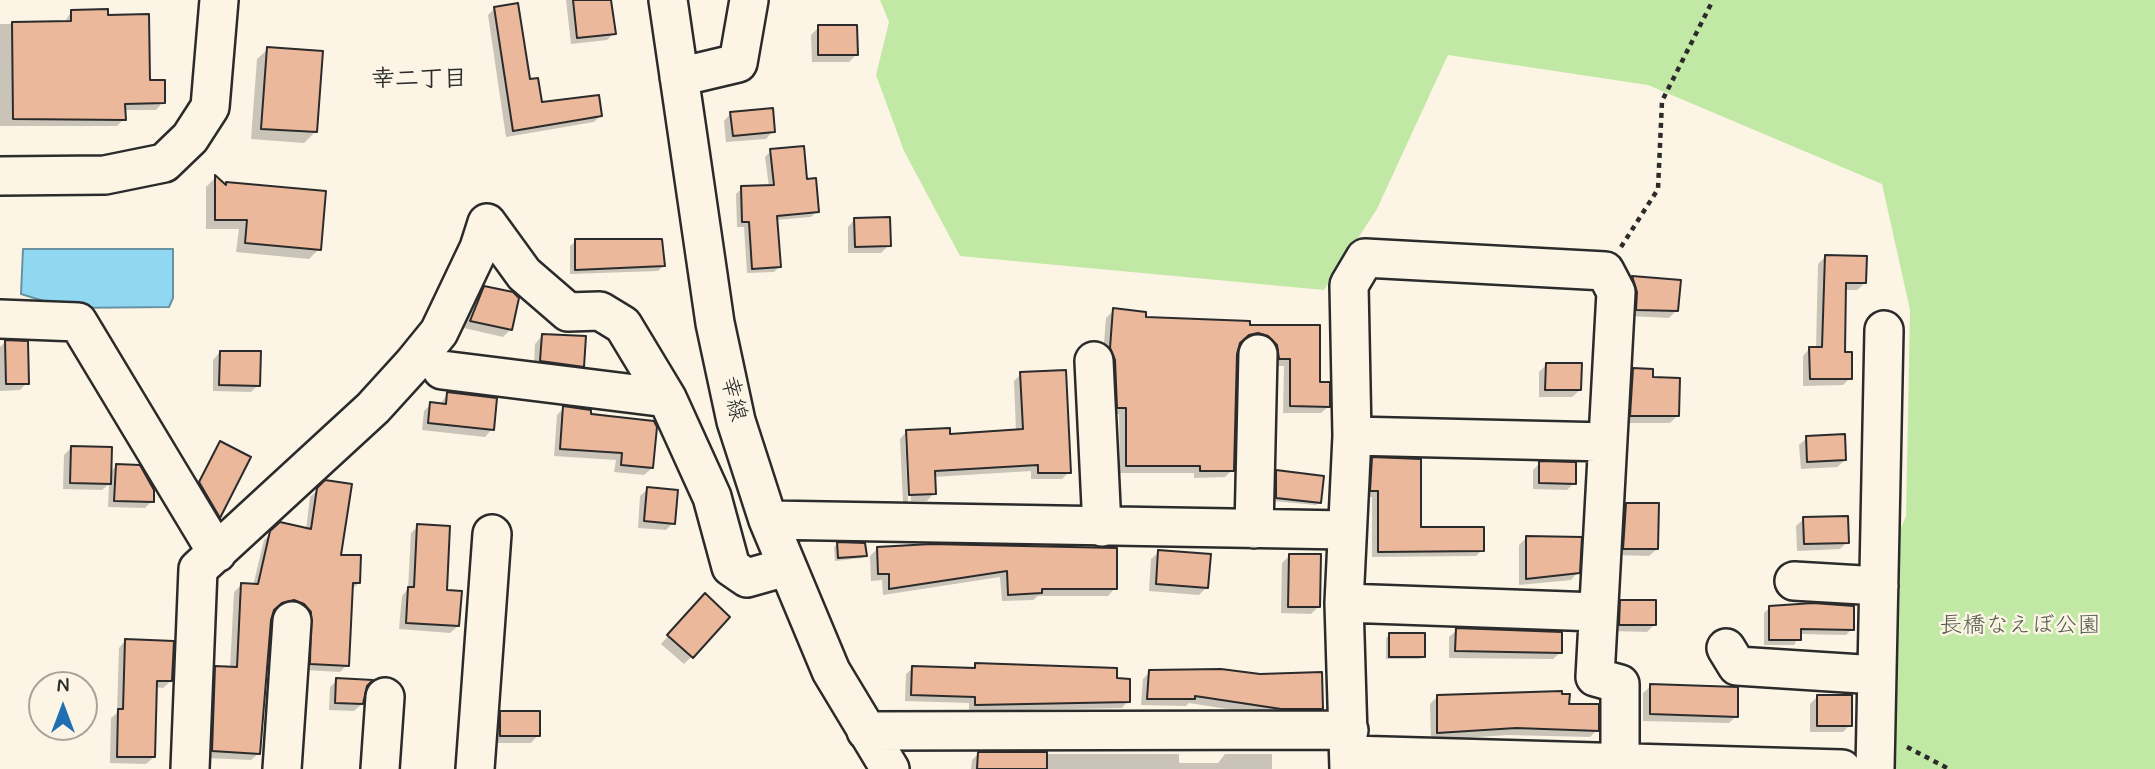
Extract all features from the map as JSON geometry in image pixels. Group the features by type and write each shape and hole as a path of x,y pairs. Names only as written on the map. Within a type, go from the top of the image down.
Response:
{"street":[{"path":"0,176 105,176 164,163 190,138 210,107 219,0"},
{"name":"幸線","path":"668,0 715,323 736,421 768,520 831,671 890,769"},
{"path":"679,77 738,63 749,0"},
{"path":"190,769 198,569 373,408 439,332 479,248 487,223 524,274 568,312 600,311 623,325 667,398 712,497 731,567 747,578 786,567"},
{"path":"1349,751 1344,603 1352,436 1349,285 1365,258 1605,271 1616,292 1595,677 1620,684 1620,761"},
{"path":"0,319 78,322 217,553"},
{"path":"1876,755 1884,330"},
{"path":"1254,529 1258,354"},
{"path":"1094,361 1102,527"},
{"path":"442,370 667,398"},
{"path":"1352,436 1607,442"},
{"path":"768,520 1346,530"},
{"path":"475,769 492,534"},
{"path":"1794,582 1879,586"},
{"path":"1344,603 1597,612"},
{"path":"282,769 292,621"},
{"path":"1726,648 1737,666 1877,675"},
{"path":"380,769 385,697"},
{"path":"866,730 1349,751 1525,764 1620,761 1842,769"}],"path":[{"path":"1605,271 1658,189 1662,101 1713,0"},
{"path":"1876,755 1914,748 1949,769"}],"green space":[{"name":"長橋なえぼ公園","path":"880,0 2155,0 2155,769 1887,769 1884,569 1906,516 1910,310 1882,184 1648,85 1448,55 1377,209 1324,290 960,256 904,151 876,75 889,22"}],"water":[{"path":"23,249 173,249 173,298 169,307 66,308 21,294"}],"building":[{"path":"573,0 611,0 616,34 577,38"},
{"path":"518,3 530,79 538,78 542,102 599,95 602,116 513,131 494,7"},
{"path":"108,9 108,15 149,14 150,80 165,80 165,103 125,104 126,120 13,119 12,22 71,21 71,10"},
{"path":"818,25 857,25 858,55 818,55"},
{"path":"267,47 323,51 317,132 261,129"},
{"path":"773,108 775,132 733,136 730,112"},
{"path":"804,146 807,179 816,178 819,212 777,216 781,267 752,269 749,222 742,222 741,186 774,185 770,149"},
{"path":"215,175 226,185 226,182 326,191 321,250 245,243 247,220 215,220"},
{"path":"890,217 891,246 855,247 854,218"},
{"path":"575,239 662,239 665,266 575,270"},
{"path":"1825,255 1867,256 1866,283 1846,283 1845,352 1852,352 1852,379 1810,379 1809,347 1822,347"},
{"path":"1632,276 1681,280 1678,311 1636,310 1637,292"},
{"path":"484,286 513,292 519,298 512,330 470,321"},
{"path":"1113,308 1146,312 1146,317 1250,321 1250,325 1320,325 1320,382 1330,382 1330,407 1290,406 1290,359 1279,359 1277,345 1268,336 1258,333 1249,335 1240,343 1237,354 1234,471 1200,471 1200,466 1126,466 1126,408 1117,408 1115,360 1110,348"},
{"path":"542,334 586,336 584,367 540,361"},
{"path":"5,340 28,341 29,384 6,384"},
{"path":"220,351 261,351 260,386 219,385"},
{"path":"1546,363 1582,363 1581,390 1545,390"},
{"path":"1633,368 1653,369 1653,377 1680,378 1679,416 1630,416"},
{"path":"1066,370 1071,473 1038,473 1038,465 935,471 936,494 909,495 906,430 950,428 950,434 1023,429 1020,372"},
{"path":"447,392 497,398 494,430 428,423 430,402 446,404"},
{"path":"563,406 591,410 591,414 654,421 657,427 653,468 621,465 622,453 560,449"},
{"path":"1845,434 1846,460 1807,462 1806,436"},
{"path":"220,441 251,457 220,518 199,482"},
{"path":"71,446 112,447 111,484 70,483"},
{"path":"1372,457 1421,459 1421,527 1484,527 1484,551 1378,552 1378,491 1370,491"},
{"path":"1539,461 1576,462 1576,484 1539,483"},
{"path":"116,464 140,465 154,490 154,502 114,501"},
{"path":"1276,470 1324,476 1321,503 1276,498"},
{"path":"325,480 352,484 341,555 361,555 360,583 353,583 349,666 310,664 311,612 304,604 294,600 282,603 274,610 271,620 260,754 212,751 215,666 237,667 241,583 258,584 270,531 280,522 311,529 317,488"},
{"path":"647,487 678,490 675,524 644,521"},
{"path":"1626,503 1659,503 1658,549 1623,549"},
{"path":"1848,516 1849,543 1804,544 1803,517"},
{"path":"417,524 450,526 447,590 462,591 459,626 406,623 408,587 414,587"},
{"path":"1526,536 1582,537 1580,573 1526,579"},
{"path":"837,542 865,543 867,556 838,558"},
{"path":"931,544 1117,548 1117,589 1042,589 1042,593 1008,595 1007,571 889,589 889,574 878,574 877,547"},
{"path":"1158,550 1211,554 1208,588 1156,584"},
{"path":"1289,554 1321,554 1320,607 1288,607"},
{"path":"705,593 730,617 693,658 667,635"},
{"path":"1620,600 1656,600 1656,625 1619,625"},
{"path":"1813,603 1854,606 1854,630 1801,629 1801,640 1769,640 1769,606"},
{"path":"1456,628 1562,632 1562,653 1455,651"},
{"path":"1389,633 1425,633 1425,657 1389,657"},
{"path":"125,639 174,641 172,681 157,681 155,757 117,757 118,709 123,709"},
{"path":"975,663 1117,668 1117,678 1130,679 1130,702 975,705 975,697 911,695 912,666 975,668"},
{"path":"1221,669 1260,674 1322,672 1323,709 1281,709 1195,696 1195,699 1147,699 1149,670"},
{"path":"336,678 373,680 367,686 363,704 335,703"},
{"path":"1650,684 1738,687 1738,717 1650,714"},
{"path":"1562,691 1562,694 1570,694 1569,704 1599,704 1599,731 1516,728 1437,733 1437,695"},
{"path":"1817,695 1852,695 1852,726 1817,726"},
{"path":"500,711 540,711 540,736 500,736"},
{"path":"978,752 1047,752 1047,769 977,769"}],"district":[{"name":"幸二丁目","path":"419,81"}]}
